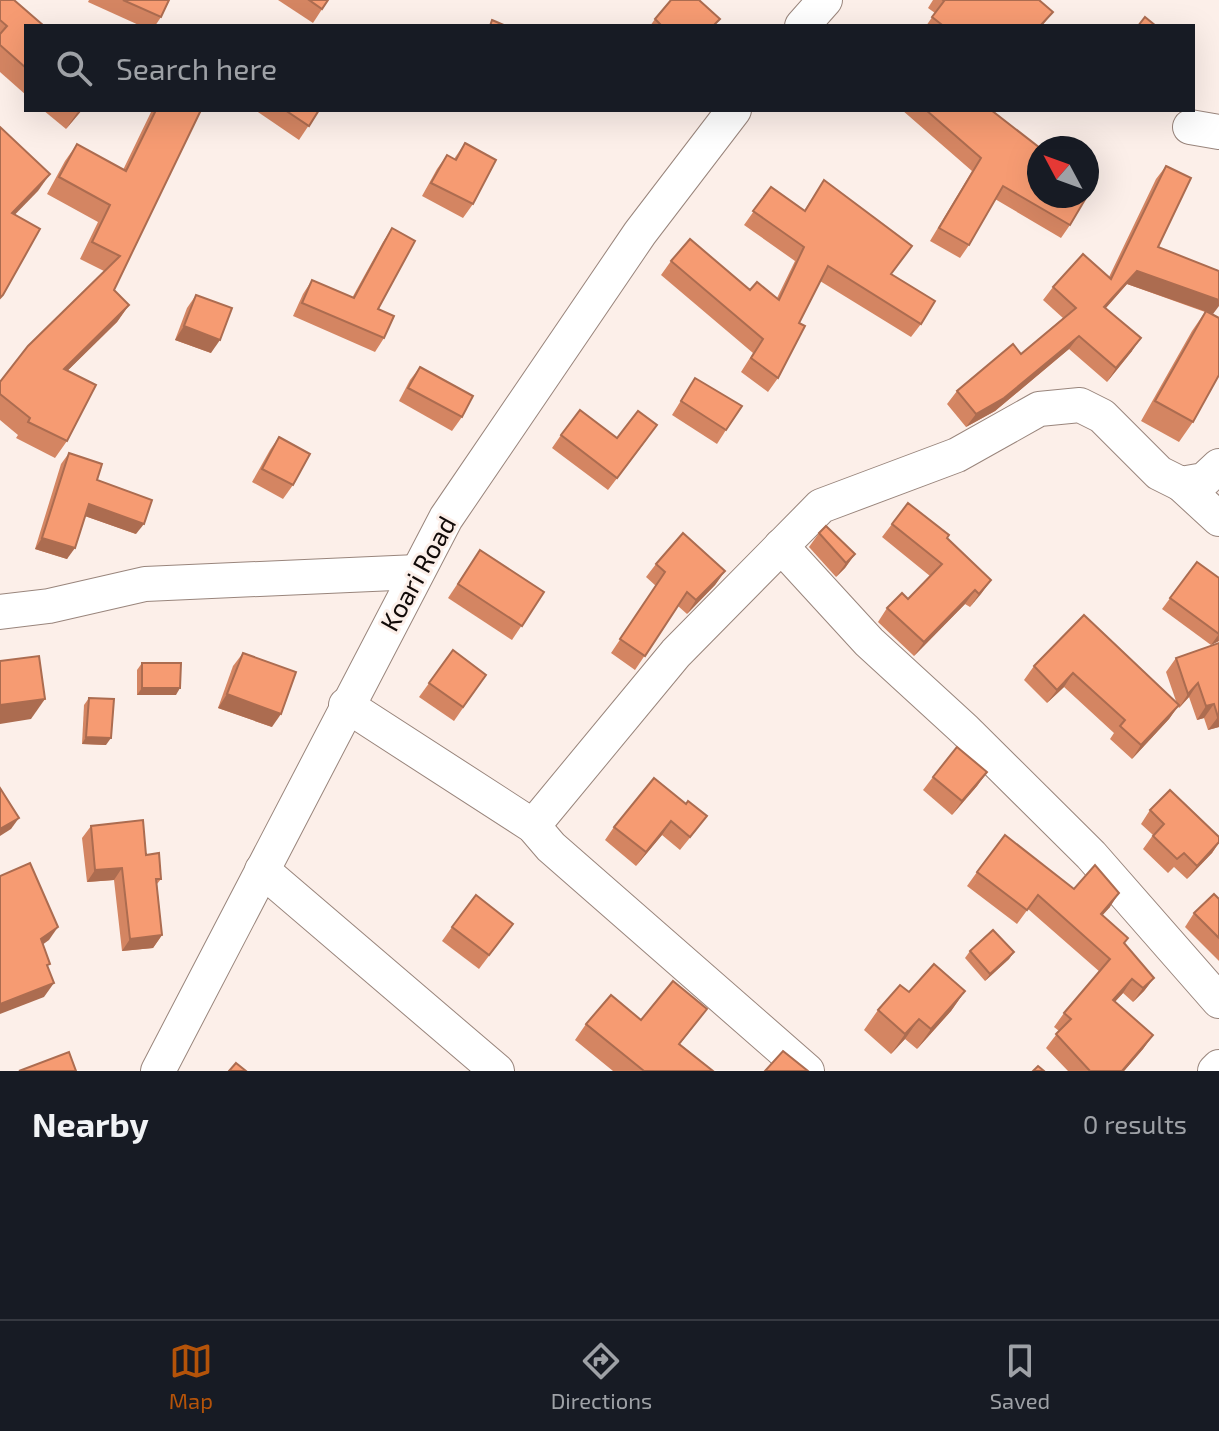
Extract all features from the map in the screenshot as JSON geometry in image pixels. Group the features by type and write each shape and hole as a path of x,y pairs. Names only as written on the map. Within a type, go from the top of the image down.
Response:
{"street":[{"path":"804,24 825,0"},
{"name":"Koari Road","path":"158,1071 446,518 640,233 732,112"},
{"path":"533,826 676,653 821,506 957,455 1039,409 1080,405 1102,416 1159,473 1181,484 1219,519"},
{"path":"1181,484 1204,480 1219,466"},
{"path":"781,546 869,642 965,730 1091,855 1219,1001"},
{"path":"0,612 49,606 145,584 417,572"},
{"path":"346,705 533,826 551,847 807,1071"},
{"path":"262,870 497,1071"}],"building":[{"path":"0,0 14,0 42,24 24,24 24,66 0,45 0,34 7,26 0,20"},
{"path":"123,0 169,0 161,17"},
{"path":"309,0 328,0 322,9"},
{"path":"671,0 699,0 720,19 715,24 660,24 655,19"},
{"path":"1039,0 1053,12 1042,24 941,24 932,17 944,1"},
{"path":"1145,17 1154,24 1140,24"},
{"path":"155,112 200,112 114,290 129,305 64,369 96,385 67,441 28,422 30,418 0,394 0,382 28,346 120,256 92,242 110,205 59,177 77,144 126,171"},
{"path":"288,112 318,112 309,126"},
{"path":"928,112 994,112 1027,138 1027,200 1003,186 969,245 939,228 981,158"},
{"path":"0,127 50,174 12,213 40,229 0,298"},
{"path":"465,143 496,160 473,204 431,183 447,155 456,160"},
{"path":"1166,166 1191,178 1158,247 1219,271 1219,300 1137,271 1104,307 1141,338 1116,368 1079,336 1004,398 976,414 957,391 1013,344 1021,354 1076,308 1053,287 1083,254 1111,279"},
{"path":"824,180 912,246 891,274 935,301 921,324 828,266 799,323 805,326 778,378 751,358 763,339 671,261 690,239 750,290 757,282 779,300 804,247 753,211 771,187 805,211"},
{"path":"1041,208 1080,208 1070,225"},
{"path":"392,228 415,241 378,309 394,316 384,338 302,303 312,280 354,298"},
{"path":"196,295 232,308 220,340 184,326"},
{"path":"1206,311 1219,318 1219,375 1193,422 1155,401"},
{"path":"420,367 473,396 462,417 408,388"},
{"path":"695,378 742,406 726,430 681,401"},
{"path":"580,410 617,438 638,411 657,425 617,478 561,435"},
{"path":"279,437 310,454 293,485 262,469"},
{"path":"69,453 102,464 97,480 152,500 144,524 89,504 75,548 42,538"},
{"path":"908,503 949,535 947,538 991,580 979,594 975,590 924,642 887,608 902,593 908,599 942,564 892,524"},
{"path":"826,526 855,554 846,563 819,533"},
{"path":"683,533 725,571 696,600 687,592 645,656 620,639 665,572 656,564"},
{"path":"480,550 544,592 522,626 458,584"},
{"path":"1197,562 1219,578 1219,634 1170,598"},
{"path":"1084,615 1179,705 1141,745 1120,726 1125,720 1073,673 1057,690 1034,666"},
{"path":"1219,643 1218,717 1214,704 1206,706 1198,683 1188,694 1176,658"},
{"path":"453,650 486,675 463,707 429,683"},
{"path":"243,653 296,672 281,714 227,694"},
{"path":"39,656 45,699 0,705 0,661"},
{"path":"142,663 181,663 180,688 142,688"},
{"path":"89,698 114,699 111,738 86,737"},
{"path":"957,747 987,772 962,801 933,777"},
{"path":"654,778 686,804 688,801 707,816 690,837 671,821 646,852 614,827"},
{"path":"0,788 19,818 0,829"},
{"path":"1170,790 1219,837 1219,842 1197,866 1184,853 1177,859 1153,836 1164,824 1150,810"},
{"path":"143,820 146,855 159,853 161,879 156,879 162,935 130,939 122,868 95,870 91,826"},
{"path":"1005,835 1074,889 1095,865 1119,893 1101,914 1128,938 1124,943 1154,978 1143,988 1132,979 1113,1000 1153,1035 1122,1071 1090,1071 1056,1034 1071,1019 1064,1013 1110,959 1038,895 1027,910 977,872"},
{"path":"30,863 58,927 41,939 54,983 0,1004 0,876"},
{"path":"1214,894 1219,899 1219,938 1194,913"},
{"path":"476,895 513,924 489,955 452,927"},
{"path":"993,930 1014,952 990,974 970,951"},
{"path":"934,964 965,991 931,1029 919,1019 905,1034 878,1010 900,985 909,992"},
{"path":"673,981 707,1009 679,1044 713,1071 644,1071 586,1024 611,995 641,1020"},
{"path":"783,1051 808,1071 765,1071"},
{"path":"69,1052 76,1071 19,1071"},
{"path":"236,1063 246,1071 229,1071"}]}
